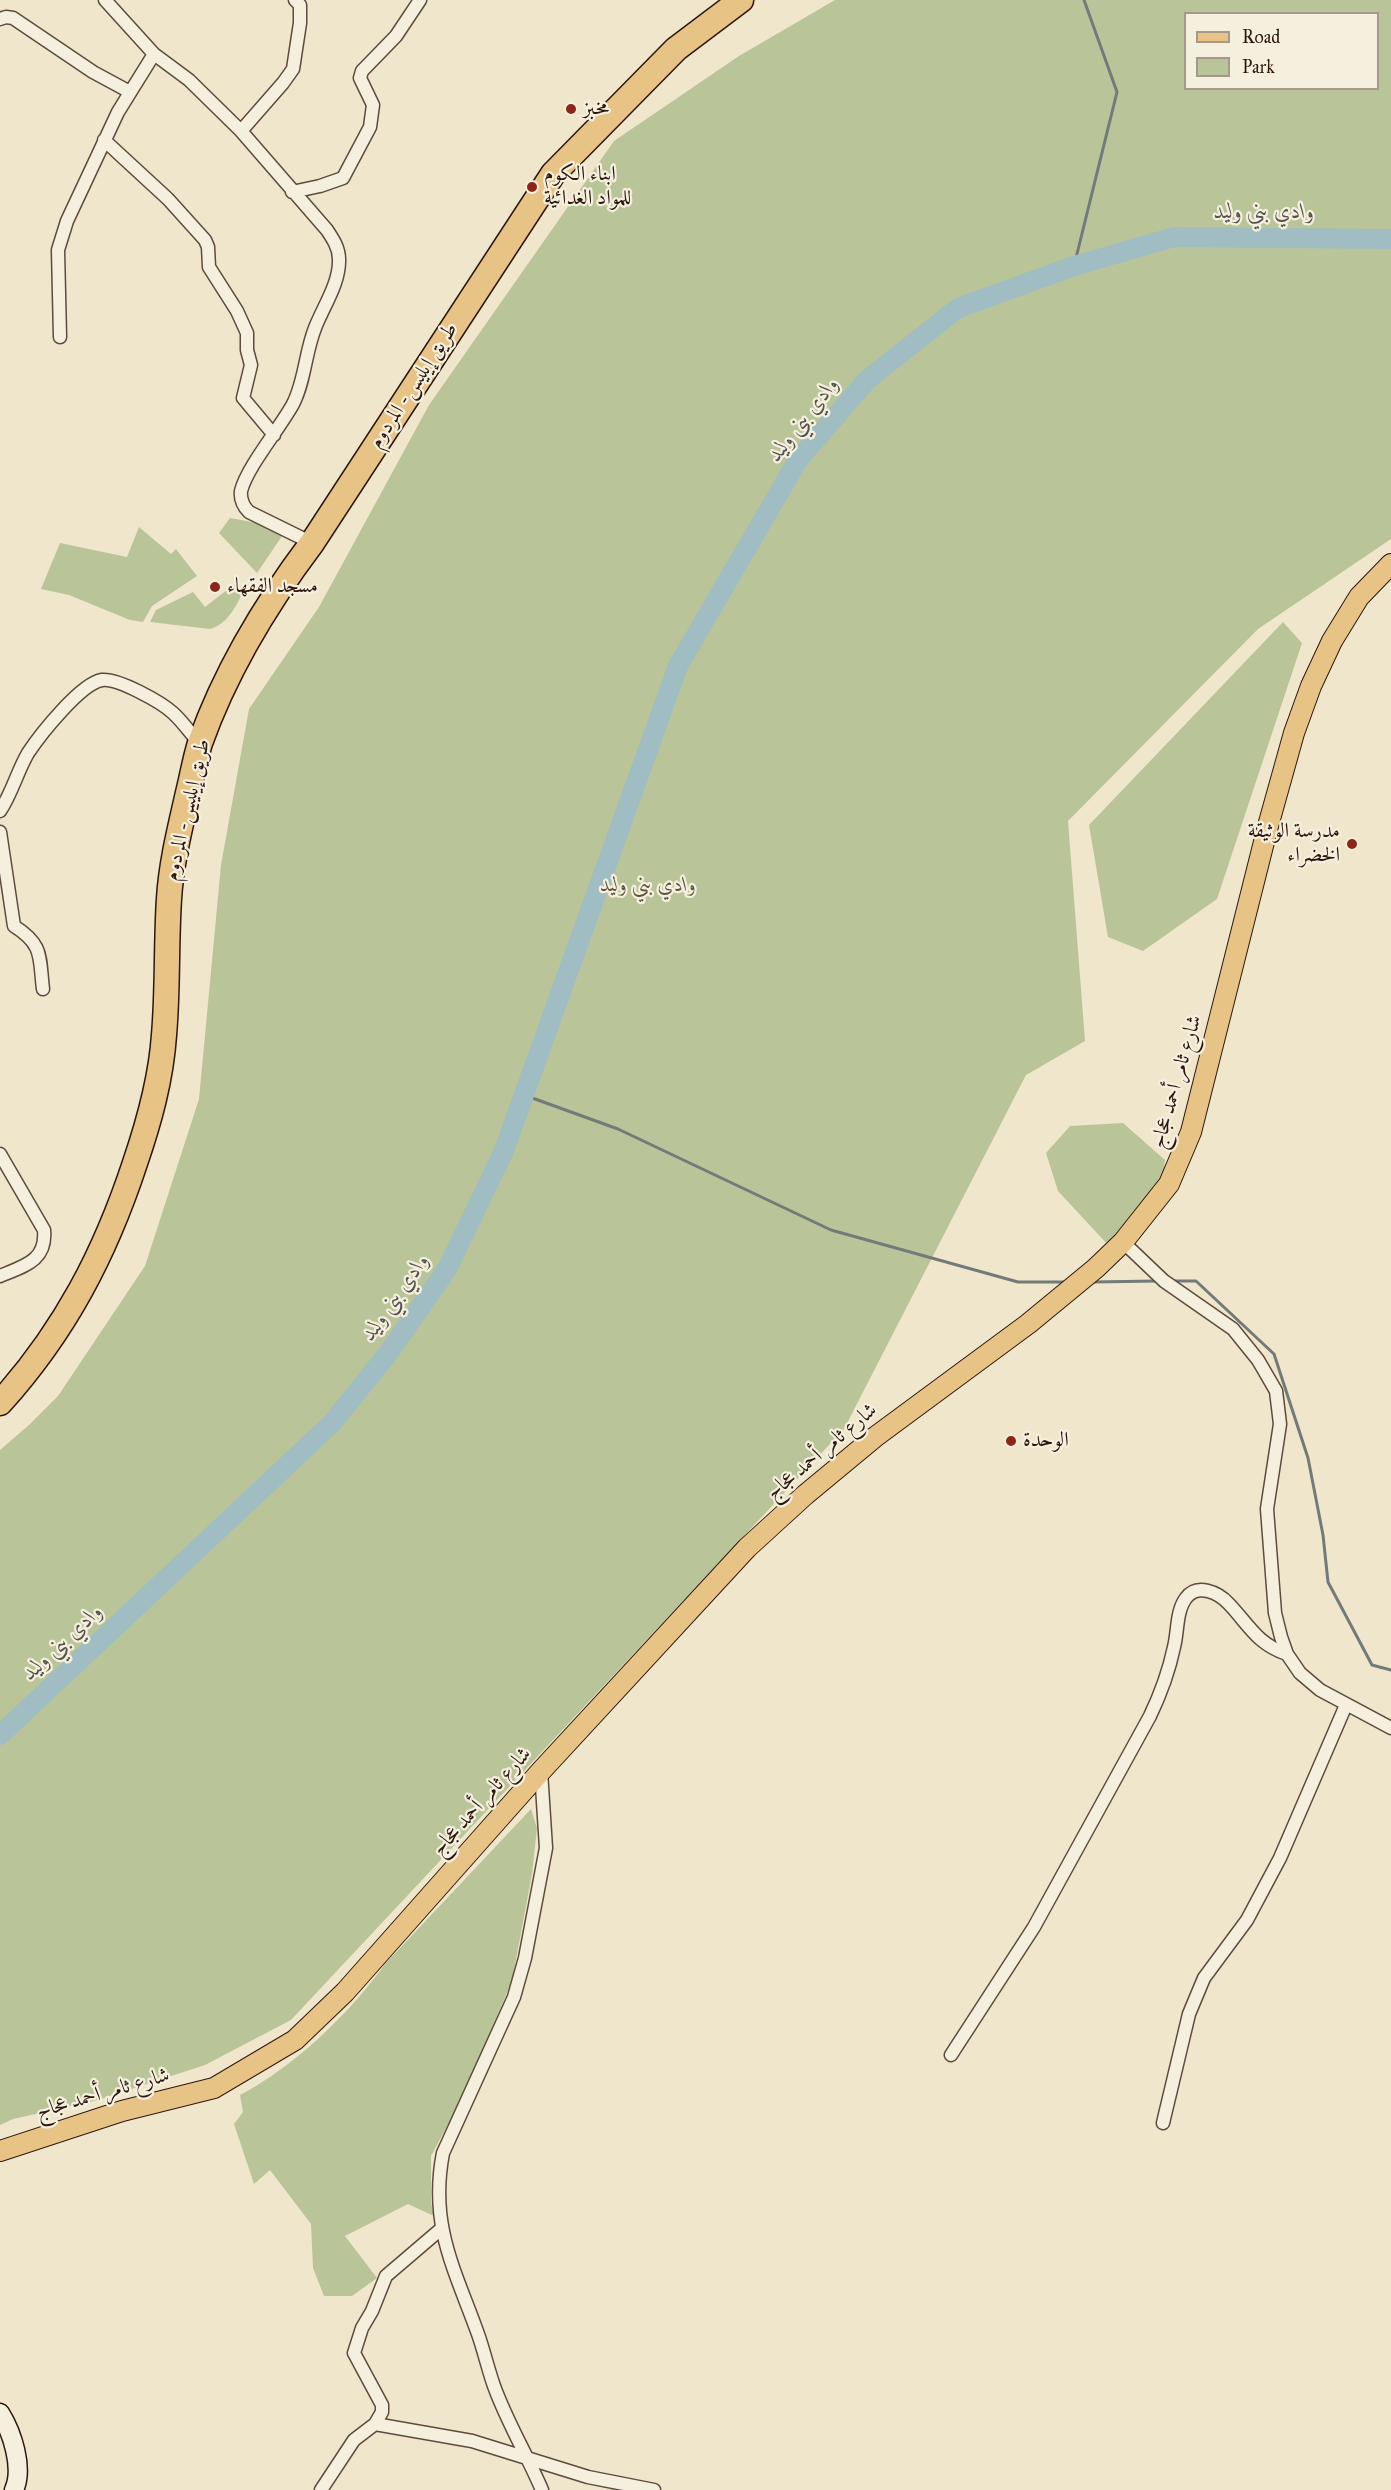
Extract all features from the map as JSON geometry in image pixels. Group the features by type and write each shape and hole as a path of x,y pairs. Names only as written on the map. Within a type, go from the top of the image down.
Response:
{"highway":[{"name":"طريق إيليس- المردوم","path":"0,1402 20,1381 70,1313 94,1270 146,1132 158,1084 164,1038 169,898 178,837 200,744 224,685 275,592 312,543 553,174 676,49 741,0"}],"main road":[{"name":"شارع ثامر أحمد عجاج","path":"0,2151 122,2111 214,2088 295,2040 345,1992 541,1771 747,1548 874,1437 1028,1324 1096,1268 1123,1242 1169,1184 1191,1132 1268,826 1294,733 1311,686 1332,641 1359,597 1391,564"}],"street":[{"path":"105,0 154,54 189,80 241,131 327,230 336,244 339,258 338,268 328,300 314,329 298,393 242,488 242,502 249,512 312,543"},
{"path":"241,131 284,83 293,69 300,23 300,5 296,0"},
{"path":"292,192 343,178 370,127 373,105 360,78 362,71 396,36 420,0"},
{"path":"0,19 13,18 93,72 130,92"},
{"path":"60,337 58,250 67,221 104,140 154,54"},
{"path":"104,140 168,199 205,240 208,247 209,267 237,311 247,333 247,350 251,365 243,398 274,435"},
{"path":"0,811 9,798 28,754 74,698 86,687 97,682 113,681 146,696 172,712 200,744"},
{"path":"0,832 14,926 34,941 39,951 43,989"},
{"path":"0,1154 44,1230 45,1242 35,1260 0,1276"},
{"path":"1123,1242 1164,1281 1233,1329 1258,1360 1276,1391 1280,1424 1267,1509 1275,1613 1287,1654 1306,1679 1320,1690 1391,1728"},
{"path":"951,2055 1034,1927 1150,1716 1164,1687 1175,1644 1181,1607 1185,1599 1192,1592 1199,1590 1218,1595 1228,1602 1262,1642 1287,1654"},
{"path":"1163,2123 1189,2014 1200,1987 1204,1978 1247,1920 1280,1858 1346,1705"},
{"path":"541,1771 546,1848 525,1958 514,1997 443,2153 439,2179 441,2229 495,2388 542,2490"},
{"path":"321,2490 354,2440 375,2424 382,2412 381,2405 354,2353 355,2344 386,2276 441,2229"},
{"path":"0,2413 7,2424 13,2443 17,2480 15,2490"},
{"path":"375,2424 472,2441 588,2477 654,2490"}],"green space":[{"name":"وادي بني وليد","path":"835,0 1391,0 1391,539 1258,629 1068,821 1085,1041 1026,1075 844,1429 291,2020 205,2065 98,2100 13,2119 0,2125 0,1450 58,1396 145,1266 199,1099 221,865 249,709 319,607 429,405 614,141 739,56"},
{"path":"230,518 263,524 280,531 282,536 257,573 219,533"},
{"path":"139,527 171,554 176,549 197,576 152,606 143,622 130,620 69,595 41,589 60,543 127,557"},
{"path":"236,583 244,590 231,614 216,627 210,629 150,622 156,610 193,592 205,607"},
{"path":"1283,622 1302,643 1217,899 1143,951 1108,937 1089,825"},
{"path":"1123,1123 1165,1160 1163,1177 1109,1246 1058,1191 1046,1153 1070,1126"},
{"path":"531,1809 537,1828 532,1874 512,1981 461,2100 431,2156 431,2203 434,2216 408,2204 345,2236 377,2278 352,2296 324,2296 313,2268 311,2224 270,2170 254,2184 234,2124 243,2112 240,2095 281,2070 338,2020 385,1964"}],"waterway":[{"path":"1074,266 1117,92 1084,0"},
{"name":"وادي بني وليد","path":"0,1735 332,1423 387,1355 447,1269 503,1153 678,666 798,460 867,380 958,308 1074,266 1174,237 1391,239"},
{"path":"524,1095 618,1129 831,1230 1018,1282 1066,1282"},
{"path":"1093,1282 1157,1281"},
{"path":"1173,1281 1196,1281 1274,1354 1308,1458 1323,1535 1328,1582 1372,1665 1391,1670"}],"place":[{"name":"مخبز","path":"571,109"},
{"name":"ابناء الكوم للمواد الغدائية","path":"532,187"},
{"name":"مسجد الفقهاء","path":"215,587"},
{"name":"مدرسة الوثيقة الخضراء","path":"1352,844"},
{"name":"الوحدة","path":"1011,1441"}]}
